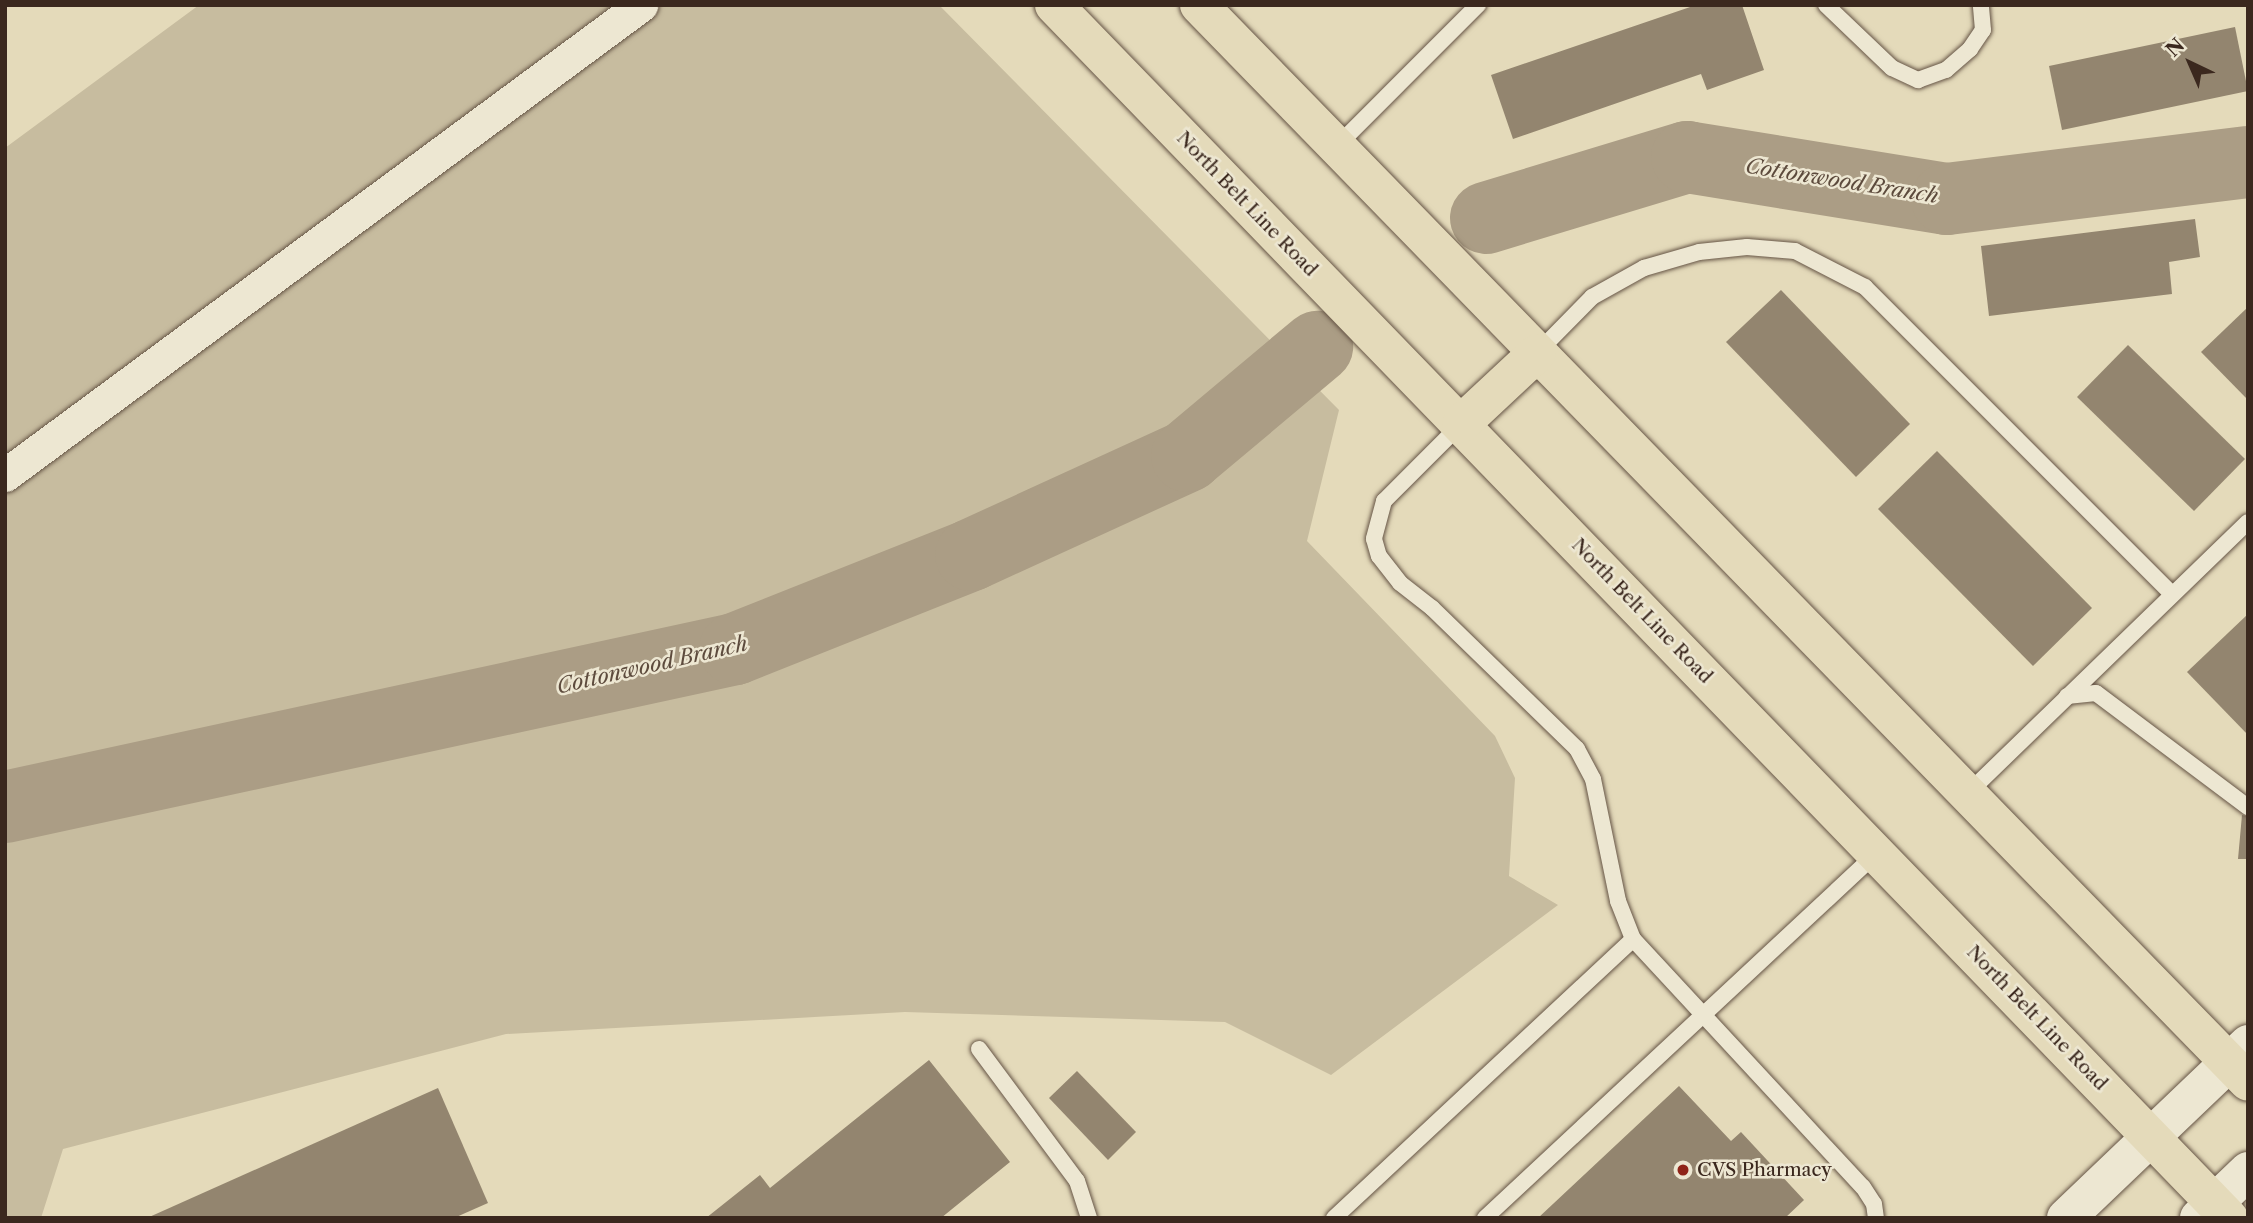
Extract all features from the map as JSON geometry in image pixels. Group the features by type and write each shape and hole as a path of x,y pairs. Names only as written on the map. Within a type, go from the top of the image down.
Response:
{"main road":[{"name":"North Belt Line Road","path":"1054,5 2151,1136 2215,1213"},
{"path":"1199,5 1966,795 2241,1062 2151,1136 2066,1218"},
{"path":"1461,424 1536,354"},
{"path":"2215,1213 2248,1171"}],"street":[{"path":"5,475 641,5"}],"lane":[{"path":"1336,146 1478,5"},
{"path":"1826,5 1892,68 1918,80 1946,70 1970,49 1983,30 1981,5"},
{"path":"1536,354 1592,296 1644,268 1699,252 1747,247 1795,251 1865,287 2172,594"},
{"path":"1461,424 1384,501 1374,539 1380,556 1400,583 1432,608 1577,749 1593,779 1618,901 1633,939 1703,1018 1863,1187 1874,1204 1875,1218"},
{"path":"1966,795 2248,522"},
{"path":"2067,696 2096,693 2248,807"},
{"path":"1485,1218 1703,1018 1877,853"},
{"path":"1334,1218 1633,939"},
{"path":"979,1049 1077,1181 1089,1218"}],"shaded area":[{"path":"199,5 939,5 1339,410 1307,541 1495,736 1515,778 1509,876 1558,905 1331,1075 1225,1022 905,1012 506,1034 63,1149 41,1218 5,1218 5,148"}],"building":[{"path":"1696,5 1742,5 1764,70 1707,90 1701,74 1513,139 1491,75"},
{"path":"2235,27 2248,91 2062,130 2049,66"},
{"path":"2195,219 2200,257 2169,262 2172,294 1989,316 1981,246"},
{"path":"1781,290 1910,424 1856,477 1726,342"},
{"path":"2248,307 2248,400 2201,352"},
{"path":"2128,345 2245,459 2194,511 2077,397"},
{"path":"1937,451 2092,608 2033,666 1878,509"},
{"path":"2248,614 2248,735 2187,672"},
{"path":"2242,815 2248,816 2248,859 2238,859"},
{"path":"929,1060 1010,1162 941,1218 706,1218 760,1175 770,1188"},
{"path":"1077,1071 1136,1132 1108,1160 1049,1098"},
{"name":"CVS Pharmacy","path":"1679,1086 1731,1141 1741,1132 1804,1200 1785,1218 1538,1218"},
{"path":"438,1088 488,1203 454,1218 147,1218"}],"waterway":[{"name":"Cottonwood Branch","path":"1486,218 1687,157 1947,199 2248,162"},
{"name":"Cottonwood Branch","path":"5,807 735,649 971,555 1187,456 1317,347"}],"place":[{"name":"CVS Pharmacy","path":"1683,1170"}]}
